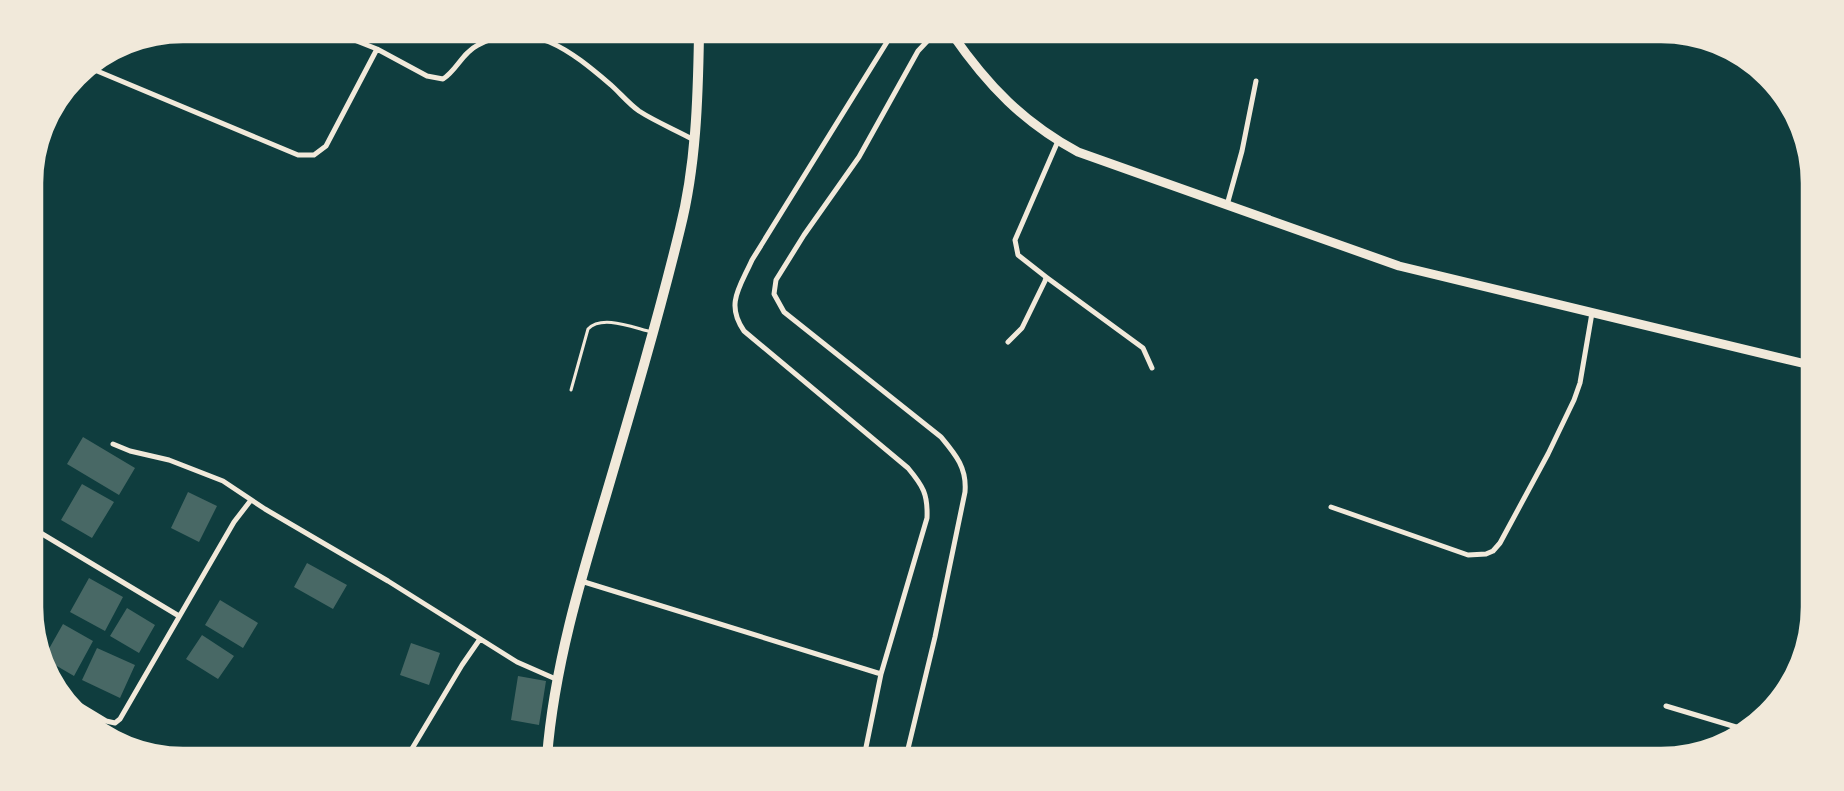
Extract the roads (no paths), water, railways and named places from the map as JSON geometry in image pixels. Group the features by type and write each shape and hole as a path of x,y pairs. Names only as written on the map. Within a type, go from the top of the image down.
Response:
{"main road":[{"path":"548,748 558,680 580,581 681,228 694,140 699,43"}],"street":[{"path":"908,748 932,653 965,492 964,471 954,452 941,437 784,312 776,301 774,286 804,235 859,156 918,51 926,42"},
{"path":"958,42 991,86 1012,107 1058,141 1078,152 1399,266 1802,363"},
{"path":"363,43 377,48 427,76 443,79 450,74 458,61 483,43"},
{"path":"551,43 564,48 638,110 694,140"},
{"path":"866,748 881,674 927,518 928,499 920,482 908,468 744,331 736,320 733,308 738,291 752,260 887,43"},
{"path":"98,72 236,130 306,156 320,153 326,146 377,48"},
{"path":"1227,205 1242,151 1256,81"},
{"path":"1058,141 1032,206 1015,240 1018,256 1142,348 1152,368"},
{"path":"1008,342 1022,328 1046,277"},
{"path":"1331,508 1468,555 1478,556 1493,551 1500,543 1527,493 1574,400 1583,369 1592,313"},
{"path":"113,444 130,451 169,460 222,481 517,662 558,680"},
{"path":"87,709 106,721 115,723 120,719 234,522 252,500"},
{"path":"42,534 179,616"},
{"path":"580,581 772,642 881,674"},
{"path":"412,748 462,665 480,639"},
{"path":"1666,706 1736,727"}],"lane":[{"path":"570,390 588,329 592,324 605,322 652,332"}]}
